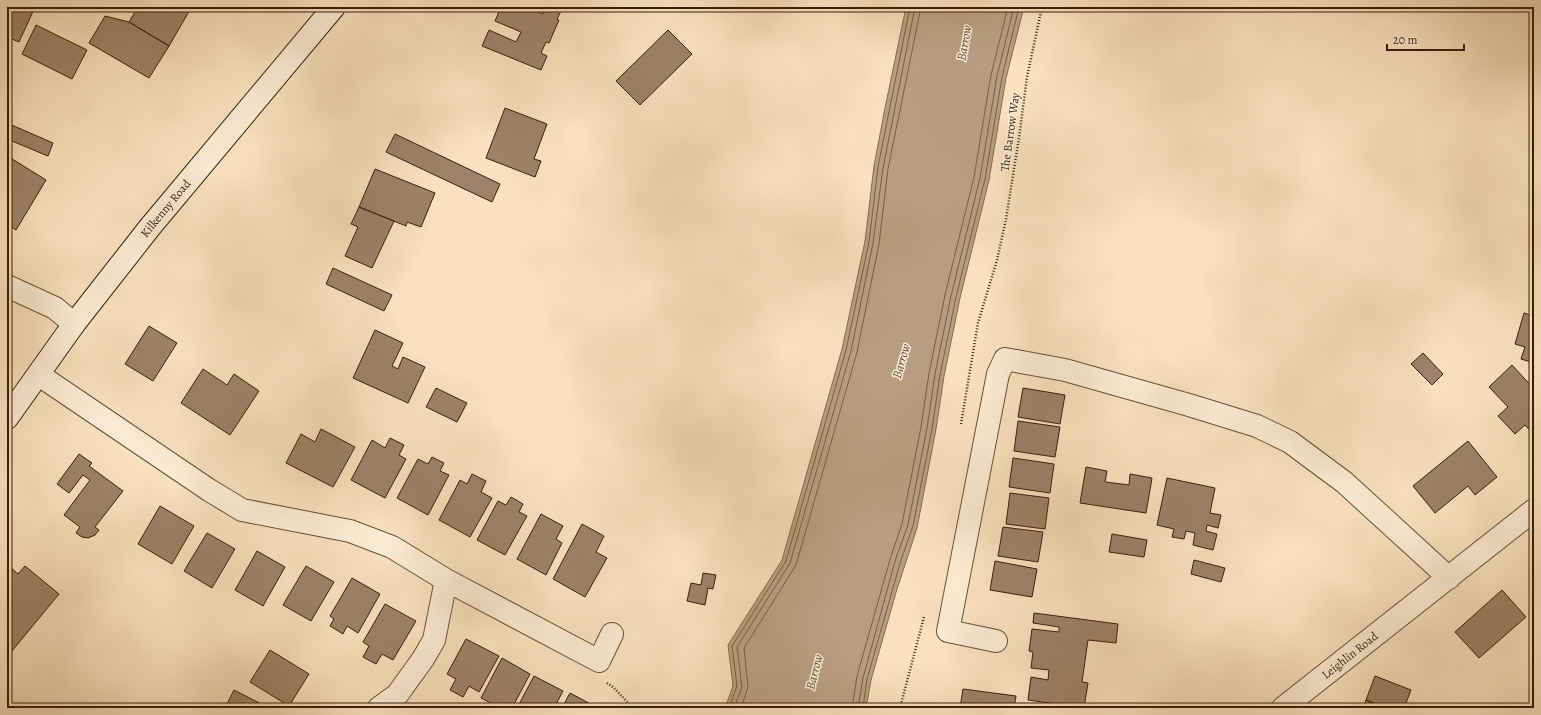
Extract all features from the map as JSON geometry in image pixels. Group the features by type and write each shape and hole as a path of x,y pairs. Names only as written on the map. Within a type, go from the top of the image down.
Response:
{"street":[{"name":"Kilkenny Road","path":"7,418 74,324 150,227 334,7"},
{"path":"7,286 55,308 74,324"},
{"path":"996,641 948,631 998,374 1005,359 1065,370 1189,405 1257,426 1284,439 1344,482 1449,578"},
{"path":"39,375 242,510 350,530 392,547 446,580 599,661 612,634"},
{"name":"Leighlin Road","path":"1283,708 1534,510"},
{"path":"379,708 397,695 423,659 434,640 446,580"}],"path":[{"name":"The Barrow Way","path":"997,260 1007,212 1027,77 1042,7"},
{"path":"600,680 614,687 633,708"}],"water":[{"name":"Barrow","path":"906,7 1024,7 1006,78 989,180 960,298 944,376 936,429 917,528 897,589 871,680 866,708 725,708 733,686 728,645 782,560 842,349 865,241 874,166"}],"building":[{"path":"7,7 35,7 19,42 7,37"},
{"path":"138,7 191,8 169,46 129,22"},
{"path":"501,7 528,7 543,14 546,7 561,11 557,19 559,20 549,43 546,42 541,53 547,56 541,70 482,46 489,30 516,42 521,32 495,21"},
{"path":"105,16 129,22 169,46 149,78 89,43"},
{"path":"36,25 87,50 72,79 22,54"},
{"path":"668,30 692,54 640,105 616,81"},
{"path":"505,108 547,124 534,159 541,161 535,177 486,158"},
{"path":"7,123 53,143 48,156 7,139"},
{"path":"395,134 500,184 492,202 386,152"},
{"path":"9,157 46,180 16,230 7,224 7,160"},
{"path":"375,169 435,193 421,227 407,222 406,226 359,207"},
{"path":"359,207 394,221 372,268 345,256 358,227 351,224"},
{"path":"333,268 392,295 384,311 326,284"},
{"path":"1524,313 1534,316 1534,363 1521,359 1525,347 1515,344"},
{"path":"149,326 177,343 153,381 125,364"},
{"path":"375,330 403,343 392,366 398,369 403,357 425,367 408,403 353,378"},
{"path":"1423,353 1443,374 1432,385 1411,364"},
{"path":"1512,365 1534,389 1534,435 1525,425 1515,434 1498,416 1508,407 1489,387"},
{"path":"203,369 227,385 234,374 259,391 230,435 181,403"},
{"path":"436,388 467,403 457,422 426,407"},
{"path":"1023,388 1065,395 1060,424 1018,417"},
{"path":"1018,421 1060,427 1055,457 1014,451"},
{"path":"321,429 355,447 333,487 286,463 301,434 315,442"},
{"path":"390,438 404,445 399,455 406,459 385,498 351,480 372,440 385,448"},
{"path":"1468,441 1497,477 1475,495 1468,486 1435,513 1413,486"},
{"path":"79,454 92,463 89,466 123,491 95,527 99,530 95,535 88,538 82,537 76,533 80,527 64,515 90,480 83,475 69,493 57,484"},
{"path":"432,457 444,463 440,471 449,475 428,515 397,498 418,459 428,464"},
{"path":"1013,458 1054,464 1050,493 1009,487"},
{"path":"1086,467 1107,471 1105,482 1129,485 1130,474 1152,478 1146,513 1080,503"},
{"path":"472,474 486,481 481,492 492,498 470,537 439,520 460,480 467,484"},
{"path":"1167,478 1215,488 1210,513 1221,515 1218,528 1207,525 1206,531 1217,534 1213,550 1193,545 1195,533 1186,531 1184,539 1172,537 1174,529 1157,525"},
{"path":"1010,493 1049,498 1045,529 1006,524"},
{"path":"511,497 523,504 519,512 527,516 505,555 477,540 498,501 506,505"},
{"path":"160,506 194,526 172,564 138,544"},
{"path":"541,514 563,526 556,539 562,543 546,575 517,559"},
{"path":"582,524 604,536 596,552 607,558 585,597 553,579"},
{"path":"1003,527 1043,532 1038,562 998,556"},
{"path":"207,533 235,549 212,588 184,571"},
{"path":"1112,534 1147,540 1144,557 1109,552"},
{"path":"257,551 285,567 263,606 235,590"},
{"path":"1194,560 1225,568 1221,582 1191,574"},
{"path":"995,561 1037,569 1032,597 990,590"},
{"path":"25,566 59,594 7,657 7,573 11,568 18,574"},
{"path":"306,566 334,582 311,621 283,605"},
{"path":"703,573 716,575 713,589 708,588 705,605 687,601 691,583 701,585"},
{"path":"352,578 380,594 358,633 347,626 343,634 330,626 334,619 330,616"},
{"path":"1502,590 1526,617 1479,658 1455,632"},
{"path":"385,604 416,621 393,660 382,654 376,664 363,657 369,646 363,642"},
{"path":"1034,613 1118,624 1116,643 1088,640 1082,682 1088,683 1084,708 1028,700 1031,677 1048,680 1049,670 1031,668 1033,652 1029,651 1032,629 1059,632 1059,627 1033,623"},
{"path":"466,639 499,656 479,692 469,686 463,697 450,690 456,679 447,674"},
{"path":"270,650 309,674 289,706 250,682"},
{"path":"502,658 530,674 512,708 500,708 481,698"},
{"path":"534,676 563,691 554,708 517,708"},
{"path":"1375,676 1411,690 1404,708 1386,708 1366,700"},
{"path":"963,689 1016,696 1014,708 960,708"},
{"path":"234,690 269,708 225,708"},
{"path":"570,693 598,708 562,708"},
{"path":"7,699 18,708 7,708"},
{"path":"1366,700 1386,708 1363,708"}]}
